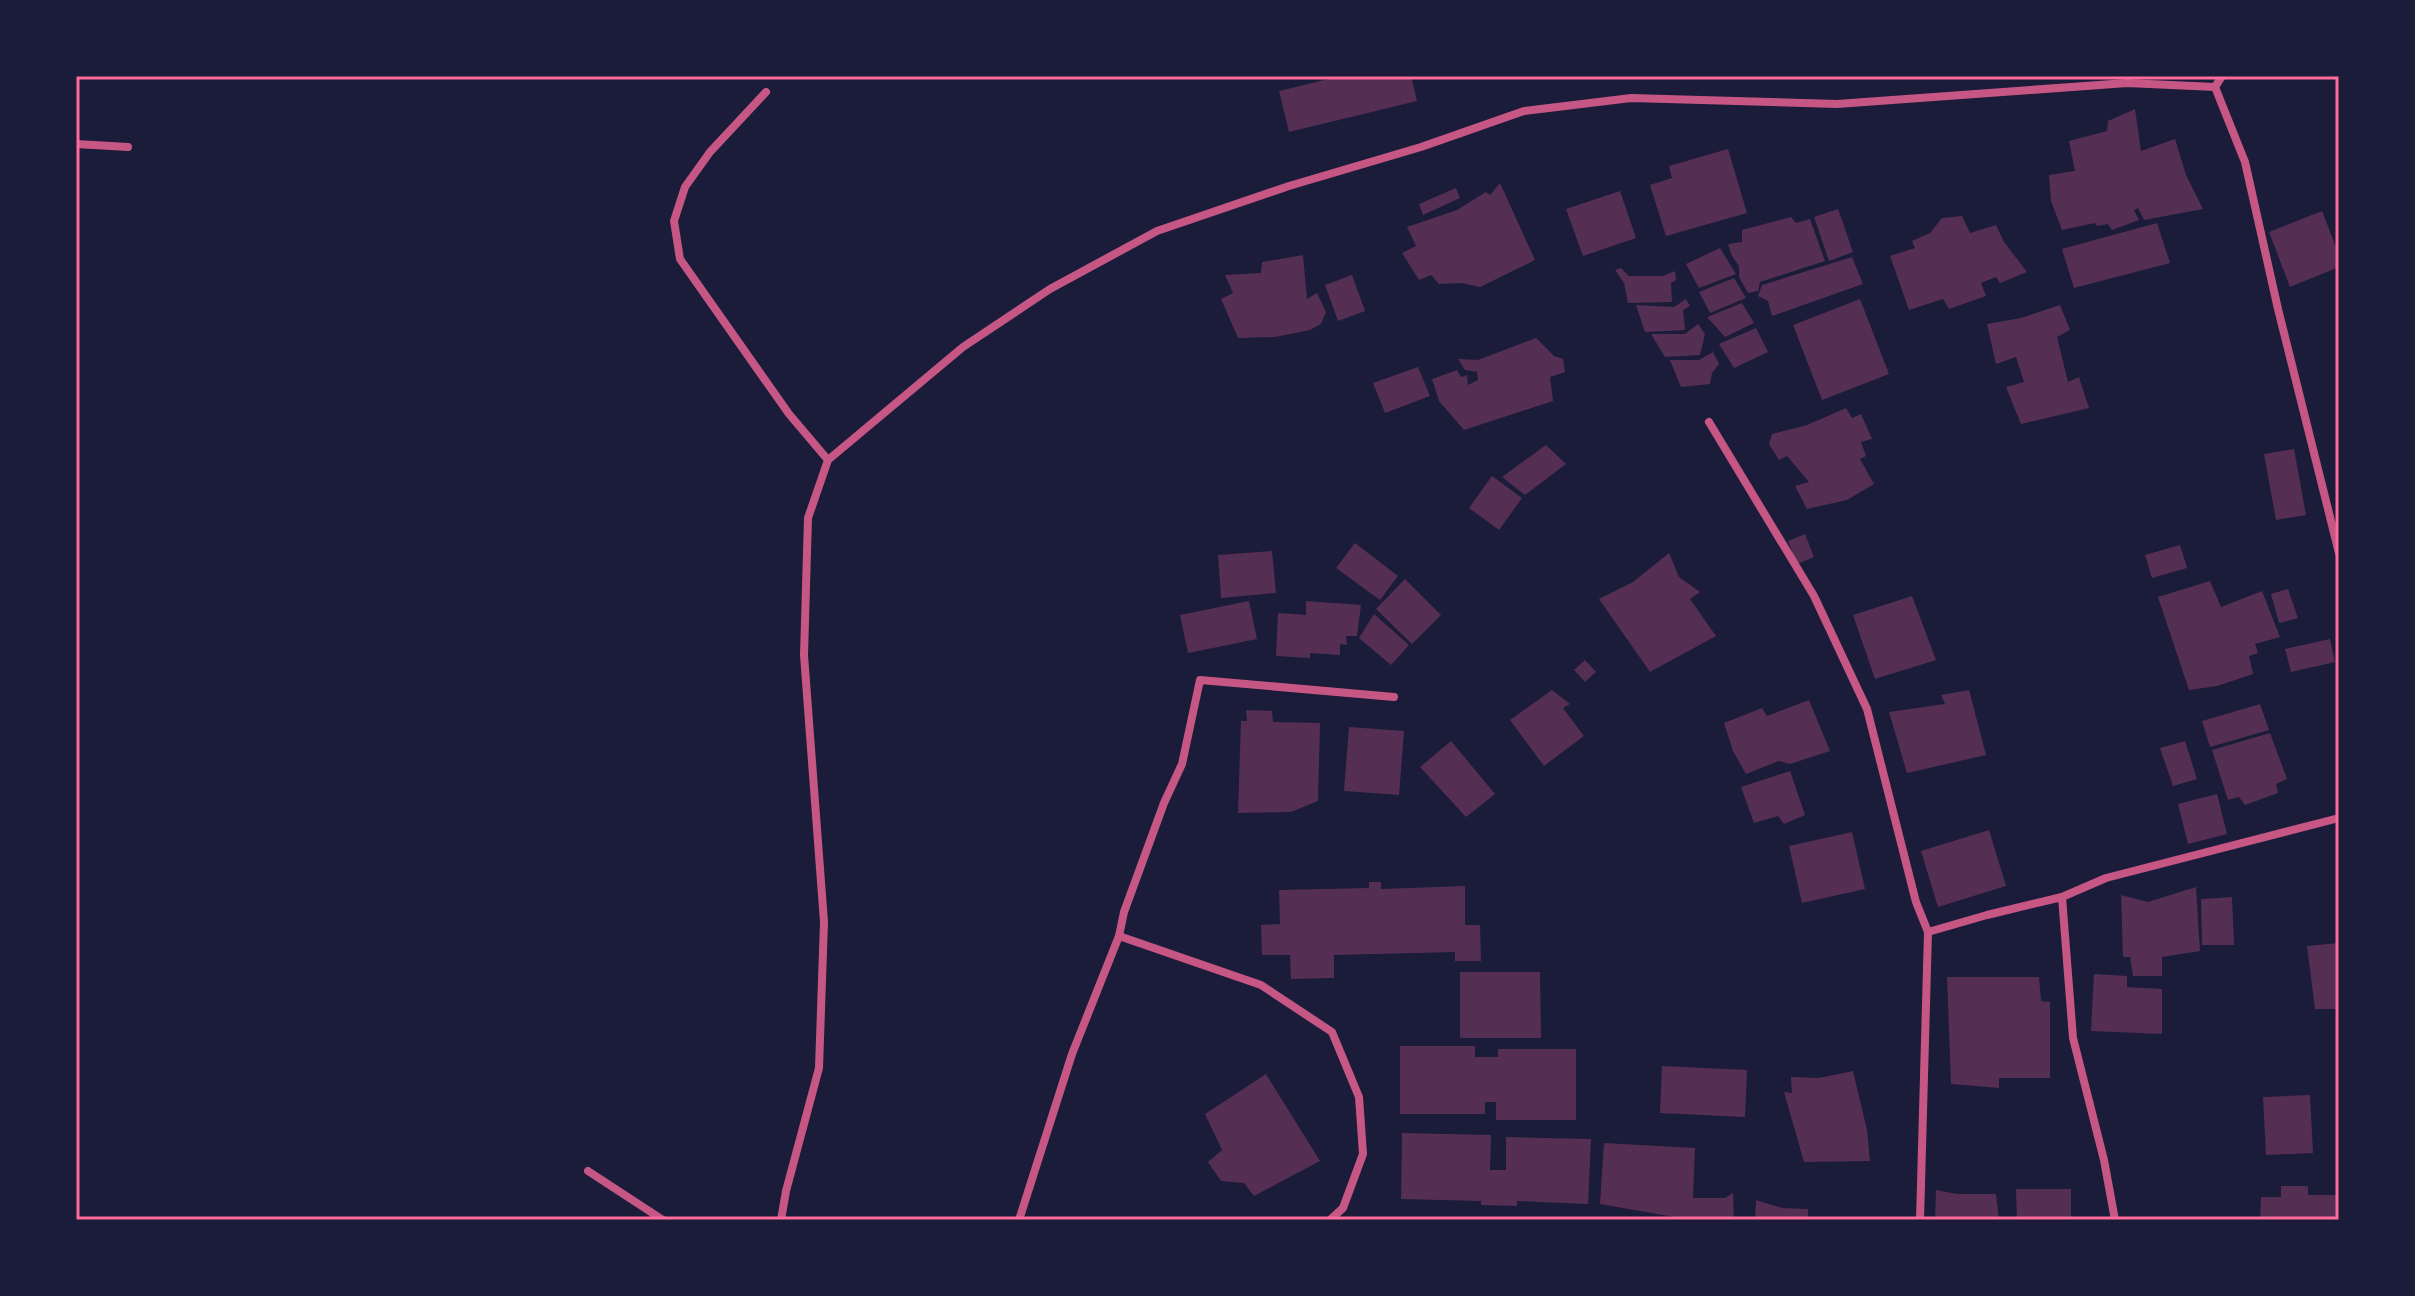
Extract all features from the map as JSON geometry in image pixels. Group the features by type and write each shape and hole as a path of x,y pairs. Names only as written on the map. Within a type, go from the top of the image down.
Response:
{"street":[{"path":"2215,87 2222,76"},
{"path":"781,1220 819,1068 824,922 804,655 808,518 828,460 963,347 1050,289 1157,231 1524,111 1631,98 1837,104 2127,83 2215,87"},
{"path":"2215,87 2245,162 2339,553"},
{"path":"766,92 710,152 685,187 674,221 680,259 789,414 828,460"},
{"path":"76,144 128,147"},
{"path":"1709,422 1814,596 1867,709 1916,902 1928,932 1920,1220"},
{"path":"1019,1220 1072,1054 1119,936 1124,912 1154,830 1182,764 1200,680 1394,697"},
{"path":"1928,932 2062,897 2106,878 2339,818"},
{"path":"2062,897 2073,1038 2104,1160 2115,1220"},
{"path":"1119,936 1261,985 1332,1032 1359,1097 1363,1154 1343,1208 1335,1219"},
{"path":"588,1171 663,1220"}],"building":[{"path":"1341,76 1411,76 1417,101 1289,132 1279,91"},
{"path":"2135,109 2141,151 2175,139 2186,175 2203,209 2144,220 2138,208 2134,210 2139,220 2112,230 2108,224 2097,226 2095,223 2062,230 2051,201 2049,175 2075,171 2069,141 2107,131 2108,121"},
{"path":"1728,149 1747,213 1666,236 1650,185 1672,178 1669,166"},
{"path":"1500,183 1535,260 1480,287 1461,283 1439,284 1431,275 1419,280 1402,253 1416,246 1407,227 1457,210 1486,192 1490,195"},
{"path":"1456,188 1460,198 1423,215 1419,204"},
{"path":"1620,191 1636,238 1583,256 1566,209"},
{"path":"1838,209 1853,252 1829,261 1814,217"},
{"path":"2322,211 2339,255 2339,267 2290,287 2269,232"},
{"path":"1962,216 1970,233 1996,225 2004,242 2027,272 2000,283 1996,277 1981,283 1986,296 1949,309 1943,299 1909,310 1890,256 1915,248 1912,241 1930,233 1942,218"},
{"path":"1791,217 1796,223 1810,219 1825,261 1760,282 1758,291 1748,293 1728,244 1742,242 1742,230"},
{"path":"2157,223 2170,263 2074,288 2062,249"},
{"path":"1720,248 1736,274 1699,288 1686,264"},
{"path":"1303,255 1307,299 1317,293 1326,312 1321,324 1310,330 1275,337 1238,338 1221,299 1233,293 1225,275 1261,273 1262,262"},
{"path":"1852,257 1863,284 1772,316 1768,301 1758,296 1762,285"},
{"path":"1621,268 1629,276 1663,276 1675,271 1676,280 1671,283 1672,302 1628,303 1624,283 1615,270"},
{"path":"1352,275 1365,311 1338,321 1325,285"},
{"path":"1734,278 1746,298 1710,313 1699,292"},
{"path":"1686,299 1690,306 1683,310 1685,330 1645,332 1636,305 1674,307"},
{"path":"1860,299 1889,374 1822,400 1793,325"},
{"path":"1742,303 1754,323 1725,337 1707,317"},
{"path":"2060,305 2070,330 2057,337 2068,382 2079,377 2089,408 2021,424 2006,387 2024,382 2016,357 1996,364 1987,324 2021,318"},
{"path":"1698,324 1705,334 1700,355 1665,357 1651,334 1685,334"},
{"path":"1756,328 1768,352 1734,368 1719,344"},
{"path":"1536,338 1554,356 1563,359 1565,372 1550,377 1553,401 1464,430 1439,401 1432,379 1457,370 1461,377 1467,375 1468,385 1478,380 1477,372 1465,370 1458,359 1478,360"},
{"path":"1713,352 1719,364 1712,373 1710,384 1681,387 1670,360 1699,360"},
{"path":"1418,367 1430,396 1385,413 1373,383"},
{"path":"1846,408 1852,418 1861,414 1872,439 1861,442 1866,456 1860,459 1874,484 1847,500 1807,509 1795,486 1809,482 1787,456 1779,460 1769,444 1772,434 1807,425"},
{"path":"1546,445 1566,464 1525,495 1502,477"},
{"path":"2294,449 2306,515 2276,520 2264,454"},
{"path":"1492,476 1522,498 1499,530 1469,508"},
{"path":"1805,534 1814,557 1797,564 1788,541"},
{"path":"1355,543 1398,576 1380,600 1336,568"},
{"path":"2180,545 2187,568 2152,578 2145,555"},
{"path":"1272,551 1276,593 1221,598 1218,555"},
{"path":"1669,553 1679,577 1700,592 1690,599 1716,636 1650,672 1599,599 1633,582"},
{"path":"1405,579 1441,615 1412,644 1376,609"},
{"path":"2210,581 2221,607 2262,591 2280,637 2255,644 2258,653 2249,656 2253,674 2217,686 2189,690 2158,597"},
{"path":"2288,589 2298,618 2279,623 2271,594"},
{"path":"1912,596 1936,660 1875,679 1853,615"},
{"path":"1249,601 1257,639 1188,653 1180,615"},
{"path":"1306,601 1361,605 1357,636 1346,636 1347,645 1340,644 1340,655 1310,653 1310,658 1276,656 1278,613 1306,615"},
{"path":"1374,614 1409,645 1391,665 1359,638"},
{"path":"2330,639 2335,662 2291,672 2285,649"},
{"path":"1585,660 1596,672 1585,682 1574,670"},
{"path":"1552,690 1570,704 1563,708 1584,736 1544,766 1510,720"},
{"path":"1969,690 1986,755 1907,773 1889,712 1945,704 1941,695"},
{"path":"1809,700 1830,751 1790,764 1779,761 1746,774 1733,751 1724,723 1762,708 1767,716"},
{"path":"2260,704 2269,730 2210,747 2202,721"},
{"path":"1246,710 1272,711 1273,722 1320,723 1318,801 1291,812 1238,813 1241,721 1247,721"},
{"path":"1349,727 1404,731 1399,795 1344,791"},
{"path":"2270,733 2287,779 2276,784 2278,793 2245,805 2239,797 2228,800 2212,750"},
{"path":"1451,741 1495,794 1466,817 1420,767"},
{"path":"2185,741 2197,779 2173,786 2160,748"},
{"path":"1790,771 1805,815 1784,824 1778,816 1754,823 1741,787"},
{"path":"2217,794 2227,834 2188,844 2178,804"},
{"path":"1989,830 2006,886 1938,907 1921,851"},
{"path":"1852,832 1865,889 1802,903 1789,846"},
{"path":"1369,882 1381,882 1381,889 1465,886 1465,925 1480,925 1481,961 1455,961 1455,952 1334,955 1334,978 1291,979 1290,955 1262,955 1261,925 1280,924 1279,890 1369,888"},
{"path":"2196,887 2200,951 2162,957 2162,976 2133,976 2130,957 2123,957 2121,895 2148,902"},
{"path":"2232,897 2234,945 2202,945 2201,899"},
{"path":"2339,943 2339,1009 2315,1009 2307,946"},
{"path":"1460,972 1540,972 1541,1038 1460,1038"},
{"path":"2094,974 2127,976 2127,987 2162,989 2162,1034 2091,1031"},
{"path":"1947,977 2039,977 2041,1001 2050,1002 2050,1078 1999,1078 1999,1088 1951,1084"},
{"path":"1400,1046 1475,1046 1475,1057 1498,1057 1498,1049 1576,1049 1576,1120 1496,1120 1496,1102 1485,1102 1485,1114 1400,1114"},
{"path":"1662,1066 1747,1070 1745,1117 1660,1113"},
{"path":"1853,1071 1867,1130 1870,1161 1804,1162 1784,1092 1792,1093 1791,1077 1819,1078"},
{"path":"1266,1074 1320,1161 1254,1196 1244,1183 1221,1181 1208,1162 1222,1150 1205,1114"},
{"path":"2310,1095 2313,1153 2266,1155 2263,1097"},
{"path":"1402,1133 1491,1135 1490,1170 1506,1170 1506,1137 1591,1139 1588,1204 1517,1201 1517,1206 1481,1205 1481,1201 1401,1199"},
{"path":"1604,1143 1695,1148 1693,1198 1725,1198 1733,1193 1734,1220 1692,1220 1600,1204"},
{"path":"2281,1186 2308,1186 2308,1195 2339,1195 2339,1220 2260,1220 2261,1197 2281,1197"},
{"path":"2016,1189 2071,1189 2071,1220 2017,1220"},
{"path":"1936,1190 1957,1194 1996,1194 1999,1220 1935,1220"},
{"path":"1756,1200 1782,1208 1808,1209 1808,1220 1755,1220"}]}
